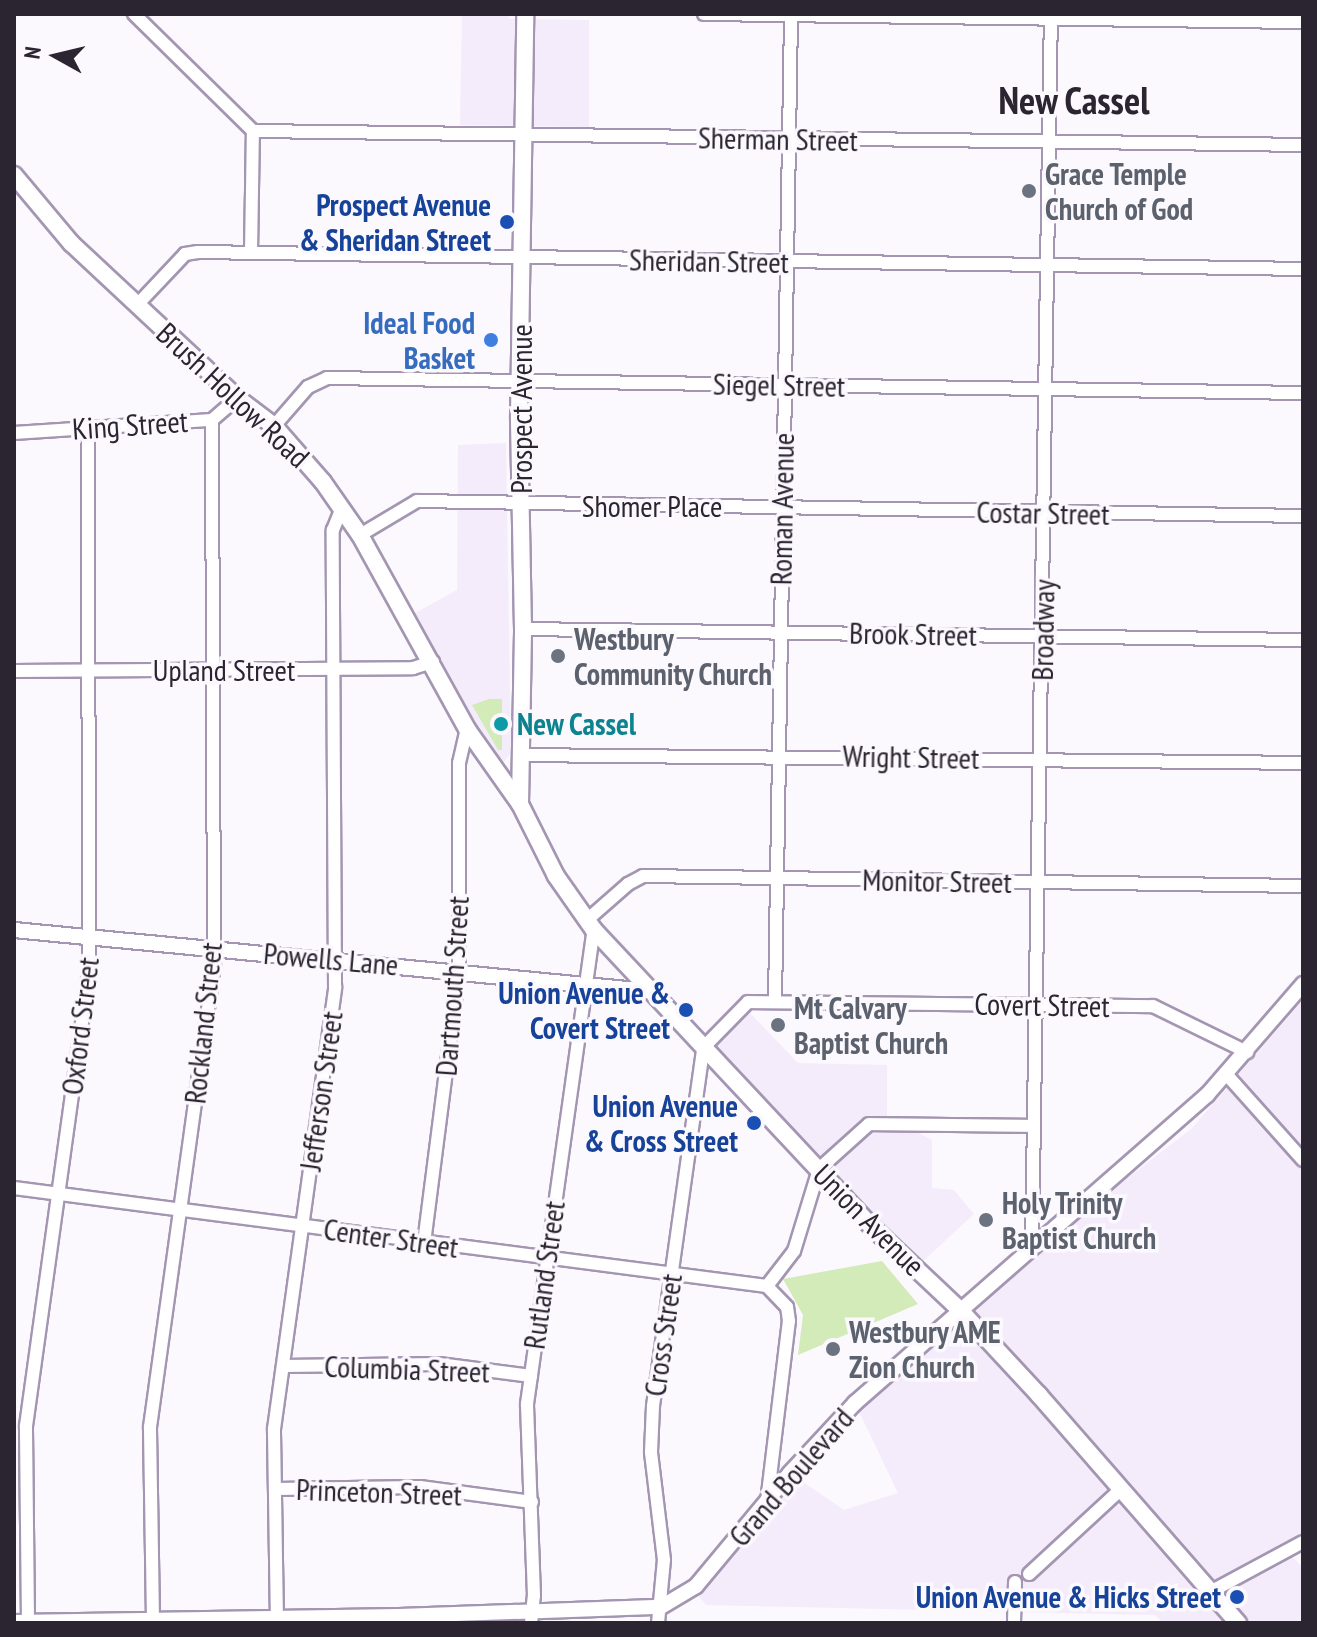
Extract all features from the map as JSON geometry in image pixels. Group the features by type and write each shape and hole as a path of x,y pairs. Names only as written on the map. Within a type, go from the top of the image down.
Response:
{"main road":[{"name":"Prospect Avenue","path":"520,804 523,629 520,381 525,14"},
{"name":"Brush Hollow Road","path":"14,175 71,243 237,398 274,426 323,482 360,535 433,662 467,729 520,804"},
{"name":"Union Avenue","path":"520,804 556,876 590,925 648,991 873,1228 960,1310 1238,1623"}],"street":[{"path":"134,14 253,131 251,253"},
{"path":"704,14 1051,16 1303,22"},
{"name":"Roman Avenue","path":"775,1002 791,15"},
{"name":"Broadway","path":"1032,1246 1051,16"},
{"name":"Sherman Street","path":"253,131 1303,145"},
{"name":"Sheridan Street","path":"137,305 185,254 1303,269"},
{"name":"Siegel Street","path":"274,426 308,387 327,378 1303,393"},
{"name":"King Street","path":"14,433 212,420 237,398"},
{"name":"Rockland Street","path":"154,1621 150,1427 214,965 212,420"},
{"name":"Oxford Street","path":"21,1622 26,1426 89,970 88,428"},
{"name":"Shomer Place","path":"360,535 417,501 782,508"},
{"name":"Costar Street","path":"782,508 1303,516"},
{"name":"Jefferson Street","path":"277,1620 274,1429 335,987 333,530 341,510"},
{"name":"Brook Street","path":"523,629 1303,640"},
{"name":"Upland Street","path":"14,671 413,668 433,662"},
{"name":"Dartmouth Street","path":"424,1243 459,971 459,763 467,729"},
{"name":"Wright Street","path":"519,755 779,755 1303,763"},
{"name":"Monitor Street","path":"590,925 628,884 643,876 1303,886"},
{"name":"Rutland Street","path":"532,1617 532,1502 527,1404 585,983 590,925"},
{"name":"Powells Lane","path":"14,930 648,991"},
{"name":"Grand Boulevard","path":"661,1607 696,1586 831,1427 1227,1075 1303,984"},
{"name":"Covert Street","path":"703,1048 748,1002 775,1002 1153,1006 1247,1052"},
{"name":"Cross Street","path":"658,1623 663,1538 651,1452 653,1406 703,1048"},
{"path":"1227,1075 1303,1160"},
{"path":"767,1502 789,1321 787,1307 767,1286 794,1251 819,1169 869,1124 1034,1126"},
{"name":"Center Street","path":"14,1188 671,1276 767,1286"},
{"name":"Columbia Street","path":"283,1366 439,1364 531,1376"},
{"name":"Princeton Street","path":"275,1489 420,1487 532,1502"},
{"path":"1029,1574 1121,1489"},
{"path":"1212,1591 1303,1542"},
{"path":"1014,1623 1015,1582"},
{"path":"21,1622 532,1617 661,1607"}],"shaded area":[{"path":"462,14 509,14 509,19 589,20 589,127 460,125"},
{"path":"506,443 511,753 504,762 494,757 415,613 457,590 458,445"},
{"path":"1303,1000 1303,1542 1287,1551 1303,1568 1303,1623 1163,1623 1155,1615 706,1605 697,1594 790,1473 844,1510 898,1493 855,1403 968,1301 1191,1129"},
{"path":"750,1013 798,1063 887,1065 887,1116 932,1140 932,1188 954,1190 974,1214 920,1264 711,1049"}],"green space":[{"path":"489,699 502,699 502,750 498,750 472,705"},
{"path":"882,1261 918,1304 798,1355 803,1315 783,1279"}],"place":[{"name":"Grace Temple Church of God","path":"1029,191"},
{"name":"Prospect Avenue & Sheridan Street","path":"507,222"},
{"name":"Ideal Food Basket","path":"491,340"},
{"name":"Westbury Community Church","path":"558,656"},
{"name":"New Cassel","path":"501,724"},
{"name":"Union Avenue & Covert Street","path":"686,1010"},
{"name":"Mt Calvary Baptist Church","path":"778,1025"},
{"name":"Union Avenue & Cross Street","path":"754,1123"},
{"name":"Holy Trinity Baptist Church","path":"986,1220"},
{"name":"Westbury AME Zion Church","path":"833,1349"},
{"name":"Union Avenue & Hicks Street","path":"1237,1597"}],"district":[{"name":"New Cassel","path":"1074,100"}]}
